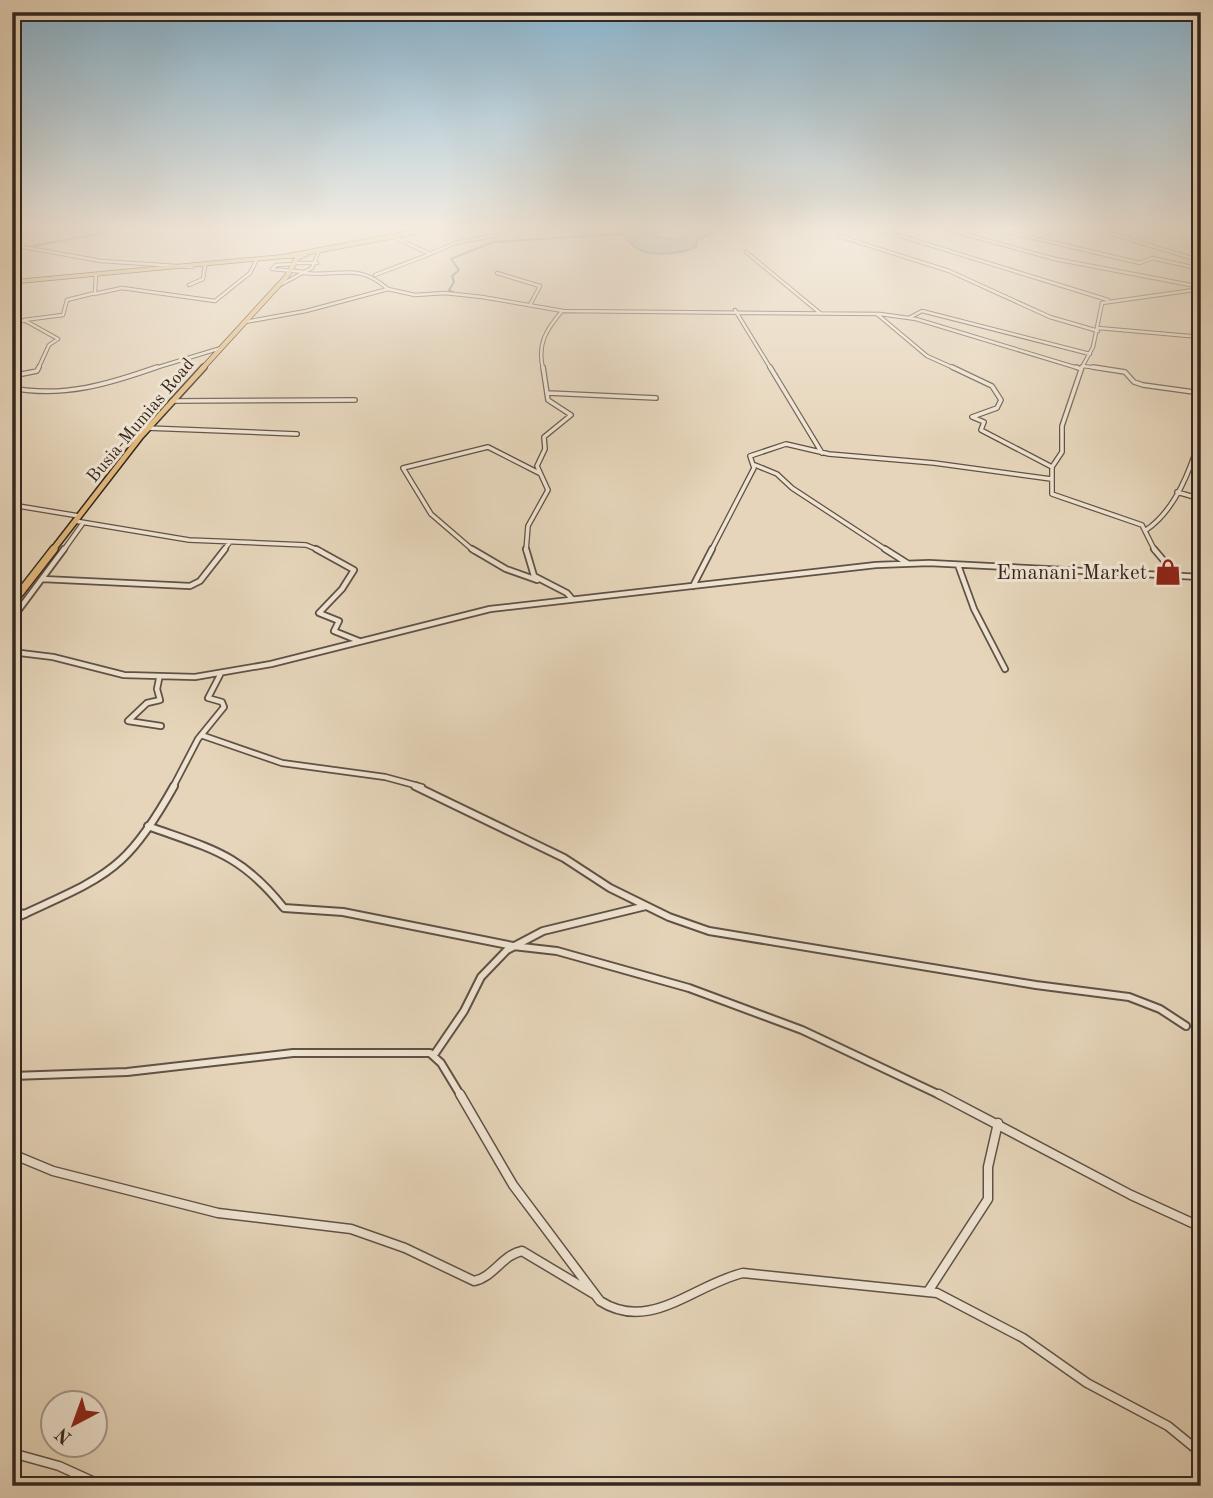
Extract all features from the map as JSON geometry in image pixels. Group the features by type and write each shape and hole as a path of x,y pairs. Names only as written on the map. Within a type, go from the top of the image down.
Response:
{"highway":[{"name":"Busia-Mumias Road","path":"12,605 147,428 265,299"}],"street":[{"path":"12,321 63,315 67,300 72,299"},
{"path":"200,299 218,299"},
{"path":"245,322 306,311 351,299"},
{"path":"490,299 562,311 736,310 909,317 1082,368 1125,372 1135,382 1145,386 1201,393"},
{"path":"530,305 533,299"},
{"path":"803,299 820,313"},
{"path":"1010,299 1050,317 1098,330 1201,337"},
{"path":"1104,299 1116,299"},
{"path":"1108,300 1099,310 1098,330 1062,426 1062,452 1052,467 1050,491 1054,495 1131,520 1146,530 1156,552 1176,576"},
{"path":"736,310 821,453"},
{"path":"540,581 530,567 526,537 527,528 542,506 548,490 537,465 544,451 545,436 570,415 548,401 539,345 562,311"},
{"path":"909,317 922,311 1090,354"},
{"path":"877,314 930,358 950,364 993,387 1001,400 1000,405 995,410 972,417 984,422 981,430 1052,467"},
{"path":"12,376 37,371 49,345 58,338 23,321"},
{"path":"12,388 33,393 66,394 221,348"},
{"path":"548,393 656,398"},
{"path":"172,401 355,400"},
{"path":"147,428 297,434"},
{"path":"1146,530 1157,524 1177,492 1191,466 1201,435"},
{"path":"907,563 792,488 777,474 755,465 750,458 753,454 783,444 821,453 1051,479"},
{"path":"540,473 489,447 403,468 425,505 480,555 511,572 567,593 572,599"},
{"path":"693,586 711,557 716,538 755,465"},
{"path":"1191,466 1201,468"},
{"path":"1177,492 1201,499"},
{"path":"12,505 77,518 83,523 185,540 306,545 353,568 342,589 319,612 338,621 334,631 359,641"},
{"path":"12,619 83,523"},
{"path":"42,579 190,586 200,581 230,542"},
{"path":"12,652 53,657 136,676 195,677 359,641 474,611 907,563 1201,577"},
{"path":"958,565 974,609 1005,669"},
{"path":"12,605 22,607"},
{"path":"12,920 114,866 148,826 201,735 224,707 222,702 208,698 221,673"},
{"path":"159,679 157,689 160,700 147,703 128,722 161,726"},
{"path":"201,735 276,761 385,777 424,788 564,858 610,888 646,906 709,931 1137,998 1186,1026"},
{"path":"148,826 228,855 261,879 284,908 358,915 575,956 680,985 760,1014 998,1123 1140,1199 1201,1227"},
{"path":"434,1055 464,1011 481,977 498,956 543,930 646,906"},
{"path":"12,912 25,914"},
{"path":"12,1076 127,1072 303,1052 434,1055 513,1185 607,1307 629,1317 649,1312 726,1277 743,1273 929,1290 1006,1328 1087,1383 1168,1426 1201,1453"},
{"path":"929,1290 986,1203 988,1167 998,1123"},
{"path":"12,1154 53,1171 138,1190 218,1213 351,1229 414,1252 474,1281 485,1279 512,1253 526,1251 597,1296"},
{"path":"12,1453 59,1466 103,1486"}],"place":[{"name":"Emanani Market","path":"1168,572"}]}
